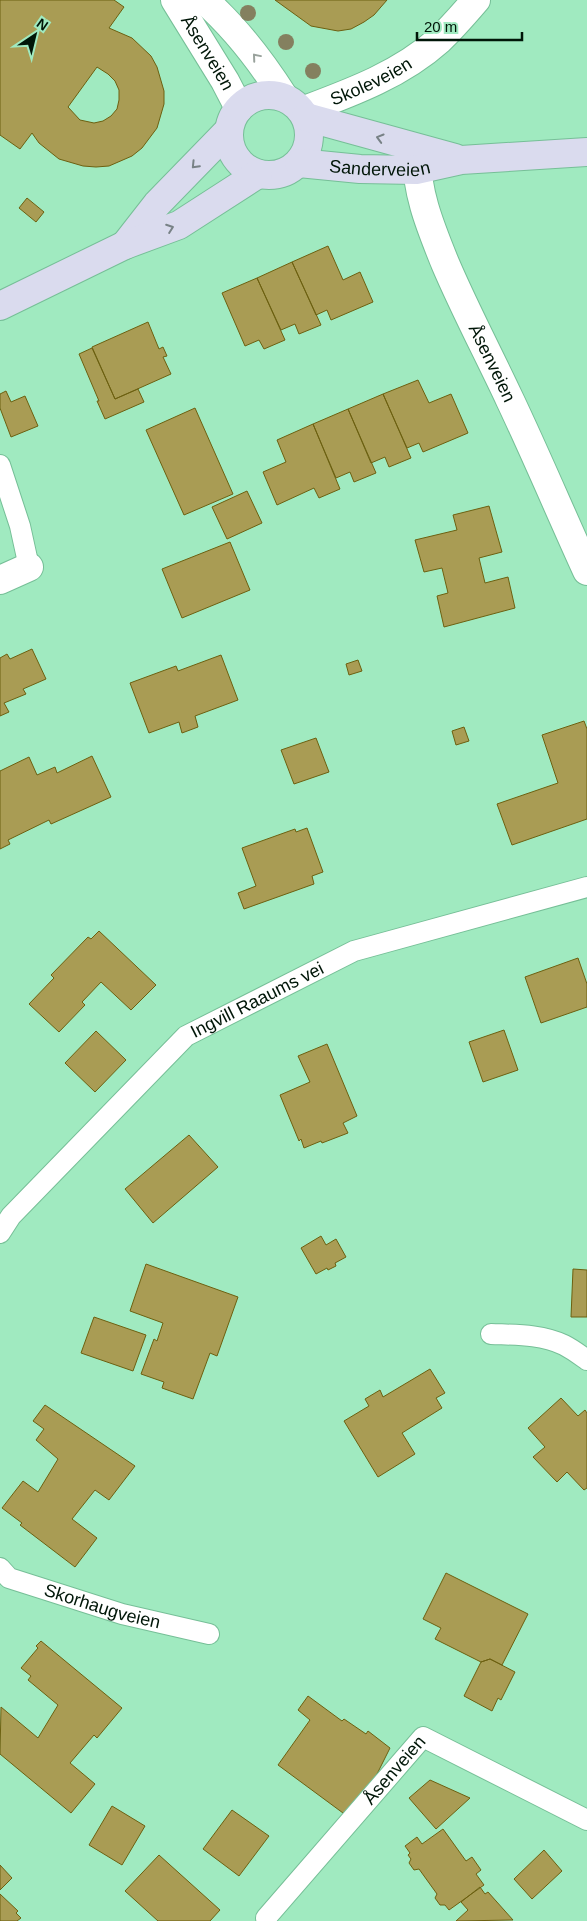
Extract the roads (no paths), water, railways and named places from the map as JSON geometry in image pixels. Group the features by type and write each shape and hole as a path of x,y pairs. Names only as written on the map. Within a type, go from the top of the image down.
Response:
{"main road":[{"name":"Sanderveien","path":"125,245 157,204 234,119 248,100 259,96 272,95 297,108 417,160"},
{"name":"Sanderveien","path":"297,108 309,129 310,141 306,153 299,163 360,169 417,160 461,160 587,152"},
{"path":"234,119 229,142 239,162 248,169 258,174 269,176 290,170 299,163"},
{"name":"Sanderveien","path":"0,306 125,245 179,225 258,174"}],"street":[{"name":"Åsenveien","path":"175,0 225,81 234,119"},
{"name":"Åsenveien","path":"204,0 223,17 297,108"},
{"name":"Skoleveien","path":"297,108 353,92 390,74 439,40 476,0"},
{"name":"Åsenveien","path":"417,160 426,213 455,286 512,403 587,571"},
{"path":"0,580 29,567"}],"lane":[{"path":"0,465 20,526 29,567"},
{"name":"Ingvill Raaums vei","path":"0,1232 10,1216 186,1036 354,951 587,887"},
{"path":"491,1334 527,1336 552,1341 565,1346 587,1360"},
{"name":"Skorhaugveien","path":"0,1568 9,1578 122,1614 209,1634"},
{"name":"Åsenveien","path":"266,1918 423,1737 587,1820"}]}
